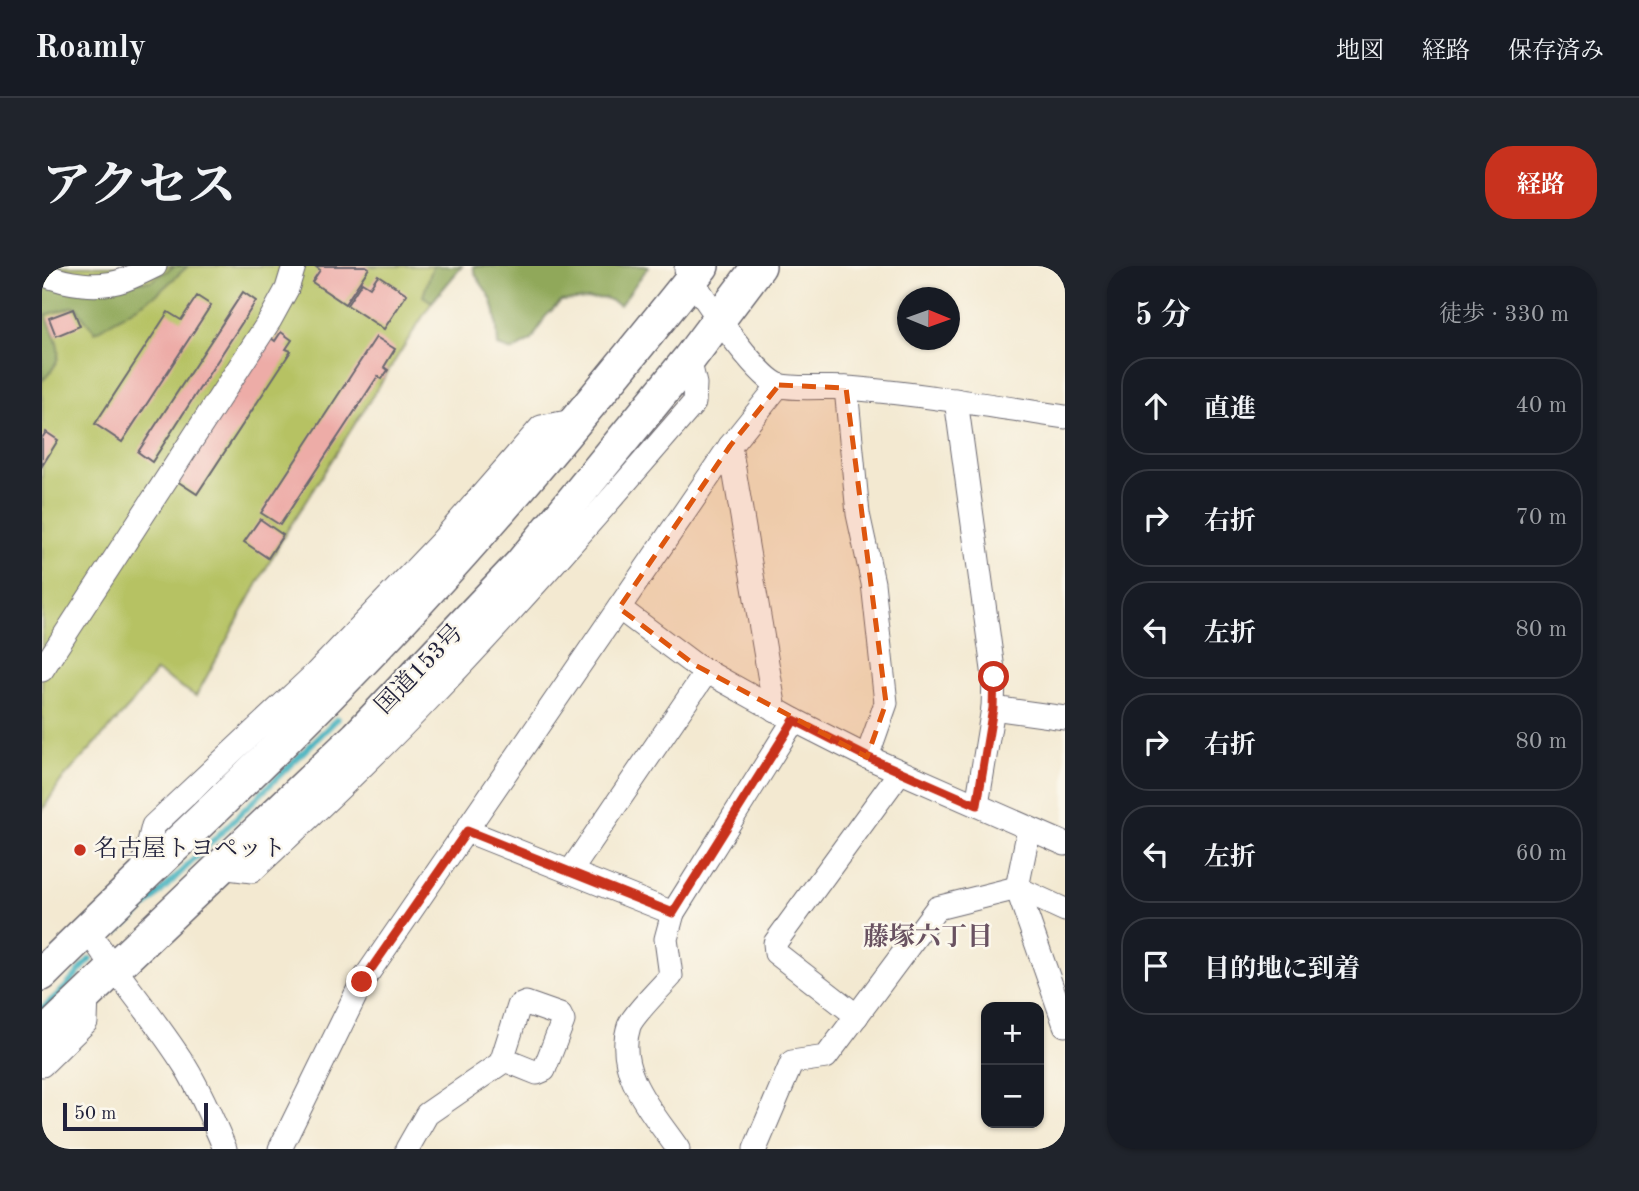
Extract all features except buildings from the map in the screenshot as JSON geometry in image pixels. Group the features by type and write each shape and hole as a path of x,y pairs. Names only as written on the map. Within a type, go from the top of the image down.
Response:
{"highway":[{"name":"国道153号","path":"42,1037 357,737 521,564 689,359 759,266"},
{"name":"国道153号","path":"42,974 141,875 213,811 359,646 459,555 578,420 692,270"}],"street":[{"path":"42,274 59,281 88,284 122,281 155,266"},
{"path":"42,670 270,320 287,289 294,266"},
{"path":"692,270 718,319 765,375 779,385 846,388 956,400 1065,417"},
{"path":"280,1149 362,982 730,446 779,385"},
{"path":"846,388 858,514 873,583 886,703 867,757"},
{"path":"956,400 994,677 993,708 977,805"},
{"path":"678,1149 642,1096 626,1062 629,1025 671,976 666,939 673,913 785,715 730,446"},
{"path":"619,608 707,671 785,715 867,757 1065,844"},
{"path":"570,872 707,671"},
{"path":"993,708 1065,718"},
{"path":"857,1016 776,953 775,943 900,772"},
{"path":"1029,829 1017,888 1065,1026"},
{"path":"467,831 673,913"},
{"path":"755,1149 792,1062 826,1057 937,908 1017,888 1065,910"},
{"path":"87,929 184,1065 225,1149"},
{"path":"42,1065 86,1021 87,994"},
{"path":"407,1149 427,1114 501,1063 502,1059"}],"highlighted area":[{"path":"779,385 846,388 886,703 867,757 695,665 619,608 730,446"}],"green space":[{"path":"42,266 462,266 432,302 285,534 196,696 156,671 130,706 60,782 42,811"},
{"path":"175,266 188,266 157,294 95,332 75,306 46,315 57,342 58,357 56,364 42,381 42,286 151,281"},
{"path":"433,266 462,266 432,302 423,296"},
{"path":"473,266 649,266 620,305 605,298 561,301 545,317 532,340 512,351 498,346 494,307"}],"waterway":[{"path":"116,932 135,917 337,719"},
{"path":"42,1009 90,959"}],"place":[{"name":"名古屋トヨペット","path":"80,850"}],"district":[{"name":"藤塚六丁目","path":"928,938"}],"route":[{"path":"362,982 467,831 673,913 794,720 867,757 977,805 993,708 994,677"}]}
